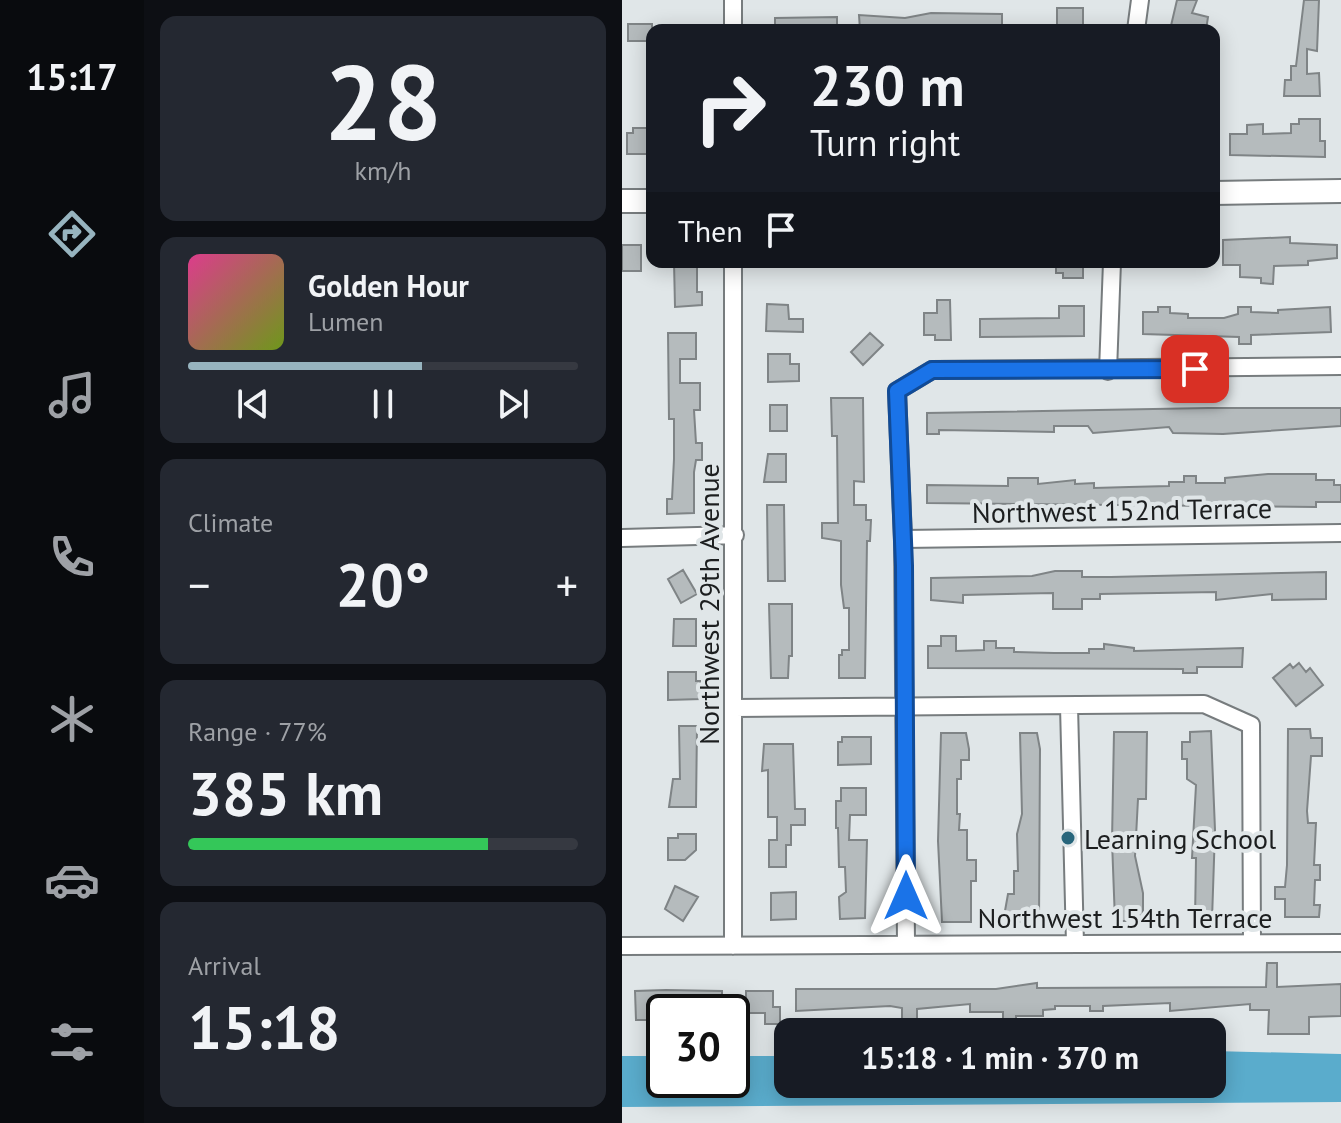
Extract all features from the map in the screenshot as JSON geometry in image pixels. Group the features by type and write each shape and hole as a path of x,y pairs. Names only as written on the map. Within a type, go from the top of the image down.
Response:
{"street":[{"path":"733,0 733,24"},
{"path":"1137,24 1140,0"},
{"path":"1220,193 1341,191"},
{"path":"622,201 646,201"},
{"name":"Northwest 29th Avenue","path":"733,268 733,946"},
{"path":"1108,371 1112,268"},
{"path":"906,944 906,705 897,391 932,370 1108,371 1341,366"},
{"name":"Northwest 152nd Terrace","path":"903,539 1341,533"},
{"path":"622,538 735,535"},
{"path":"734,708 1204,704 1251,725 1252,942"},
{"path":"1069,706 1075,944"},
{"name":"Northwest 154th Terrace","path":"622,946 1341,943"}],"water":[{"path":"1226,1051 1341,1054 1341,1102 622,1107 622,1056 646,1056 646,1098 750,1098 750,1056 774,1056 774,1098 1226,1098"}],"building":[{"path":"1177,0 1197,0 1192,13 1208,17 1207,24 1171,24"},
{"path":"1304,0 1319,0 1317,51 1307,49 1307,74 1319,73 1320,96 1284,96 1285,80 1291,80 1291,66 1296,66"},
{"path":"1057,8 1083,8 1083,24 1057,24"},
{"path":"931,13 1002,14 1002,24 860,24 859,15 905,18"},
{"path":"837,17 837,24 775,24 775,18"},
{"path":"628,24 646,24 646,41 628,41"},
{"path":"1299,119 1320,119 1320,141 1325,141 1325,157 1230,155 1230,134 1247,134 1247,125 1263,124 1263,134 1291,133 1291,124 1299,124"},
{"path":"633,128 646,128 646,154 627,154 627,133 633,133"},
{"path":"1290,237 1290,243 1337,245 1337,258 1308,261 1308,265 1274,266 1273,284 1261,283 1261,278 1240,277 1240,265 1223,265 1223,240"},
{"path":"622,245 641,245 641,271 622,271"},
{"path":"674,268 697,268 697,292 702,292 702,305 675,307"},
{"path":"1056,268 1083,268 1083,278 1063,278 1063,273 1056,273"},
{"path":"937,300 950,300 951,340 935,340 935,335 924,335 924,313 937,313"},
{"path":"767,304 788,305 789,319 803,319 803,332 766,331"},
{"path":"1059,306 1084,306 1084,336 980,337 980,319 1059,318"},
{"path":"1158,307 1170,307 1170,313 1188,314 1188,318 1224,318 1238,314 1238,307 1251,307 1251,312 1278,313 1278,310 1330,307 1331,332 1251,335 1251,344 1239,344 1239,337 1143,334 1143,312 1158,312"},
{"path":"668,333 696,333 696,359 680,359 680,383 700,383 700,410 694,410 696,443 702,443 702,460 696,460 694,472 694,513 667,514 667,499 672,499 674,459 674,419 669,419"},
{"path":"870,333 883,345 863,365 851,352"},
{"path":"768,354 790,354 790,364 799,364 799,381 768,382"},
{"path":"831,398 863,398 864,482 854,481 854,505 866,505 866,520 871,520 870,541 867,541 865,678 839,678 839,655 842,655 842,650 849,650 849,608 844,608 841,585 841,541 822,538 822,523 838,523 837,436 832,436"},
{"path":"770,405 787,405 787,431 770,431"},
{"path":"1341,408 1341,426 1223,434 1173,433 1169,427 1093,433 1088,426 1054,426 1054,432 939,430 939,434 927,434 927,413"},
{"path":"768,454 786,454 786,482 764,482"},
{"path":"1316,474 1316,480 1334,480 1334,485 1341,485 1341,502 1316,502 1316,507 927,503 927,485 1008,486 1008,478 1038,478 1038,484 1075,480 1075,484 1094,483 1094,488 1169,486 1169,482 1184,482 1184,476 1196,476 1196,483 1225,483 1225,478"},
{"path":"767,505 784,505 785,581 768,581"},
{"path":"683,570 697,594 681,603 668,579"},
{"path":"1055,571 1082,571 1082,577 1326,572 1326,599 1272,600 1272,594 1216,600 1216,592 1100,594 1100,599 1082,599 1082,609 1053,609 1053,593 963,595 963,603 931,600 931,578 1032,576"},
{"path":"769,604 792,604 792,656 789,656 788,678 771,678"},
{"path":"674,619 696,619 696,646 673,646"},
{"path":"941,636 956,636 956,651 984,650 984,641 996,641 996,648 1014,648 1014,652 1089,653 1089,649 1104,649 1104,644 1134,648 1134,651 1243,648 1242,667 1197,667 1197,673 1183,673 1183,669 928,668 928,646 941,646"},
{"path":"1299,663 1306,672 1310,668 1323,685 1296,706 1273,678 1290,664 1293,668"},
{"path":"668,672 696,672 701,699 668,700"},
{"path":"679,726 697,726 696,807 669,807 673,779 680,779"},
{"path":"1288,729 1310,729 1311,738 1322,738 1322,756 1311,756 1307,811 1308,823 1316,823 1314,865 1320,865 1320,880 1315,880 1314,905 1320,905 1319,917 1285,917 1285,899 1275,899 1275,887 1285,887 1287,865"},
{"path":"1211,731 1215,830 1212,920 1195,920 1196,858 1192,858 1196,785 1187,779 1187,759 1182,759 1182,742 1190,742 1190,732"},
{"path":"1114,732 1147,732 1146,799 1138,799 1135,856 1143,893 1143,921 1115,921 1112,841"},
{"path":"941,733 966,733 969,749 969,760 961,760 961,779 957,779 957,814 960,814 959,830 967,830 967,860 976,860 976,881 971,881 971,922 942,922 938,841"},
{"path":"1020,733 1037,733 1040,749 1039,922 1003,922 1008,894 1014,894 1014,871 1018,871 1017,834 1022,814"},
{"path":"842,737 871,737 871,764 838,765 838,742 842,742"},
{"path":"764,744 793,744 795,809 805,809 805,825 791,825 791,845 786,845 786,867 769,867 769,840 777,840 777,817 768,817 768,770 762,771"},
{"path":"841,788 866,788 866,815 850,815 849,840 867,840 865,918 840,919 839,897 846,892 845,867 839,867 836,828 836,801 841,801"},
{"path":"678,834 696,834 696,850 685,860 668,860 668,838 678,838"},
{"path":"675,886 698,897 683,921 665,909"},
{"path":"796,892 796,919 771,920 771,893"},
{"path":"1267,963 1277,963 1277,987 1341,984 1341,1016 1309,1017 1309,1034 1268,1034 1269,1010 1250,1010 1250,1004 1170,1011 1170,1003 1103,1006 1103,1011 1090,1011 1090,1006 1055,1006 1055,1009 1043,1010 1043,1016 1016,1018 1003,1018 1003,1012 970,1012 970,1004 917,1009 917,1018 902,1018 902,1008 890,1006 796,1011 796,989 996,989 1037,983 1037,988 1266,987"},
{"path":"635,991 722,991 722,994 646,994 646,1020 636,1020"},
{"path":"746,991 773,991 773,1007 780,1007 780,1018 774,1018 774,1024 765,1024 765,1013 750,1013 750,994"}],"place":[{"name":"Learning School","path":"1068,838"}],"route":[{"path":"906,896 904,566 897,391 932,370 1195,369"}]}
